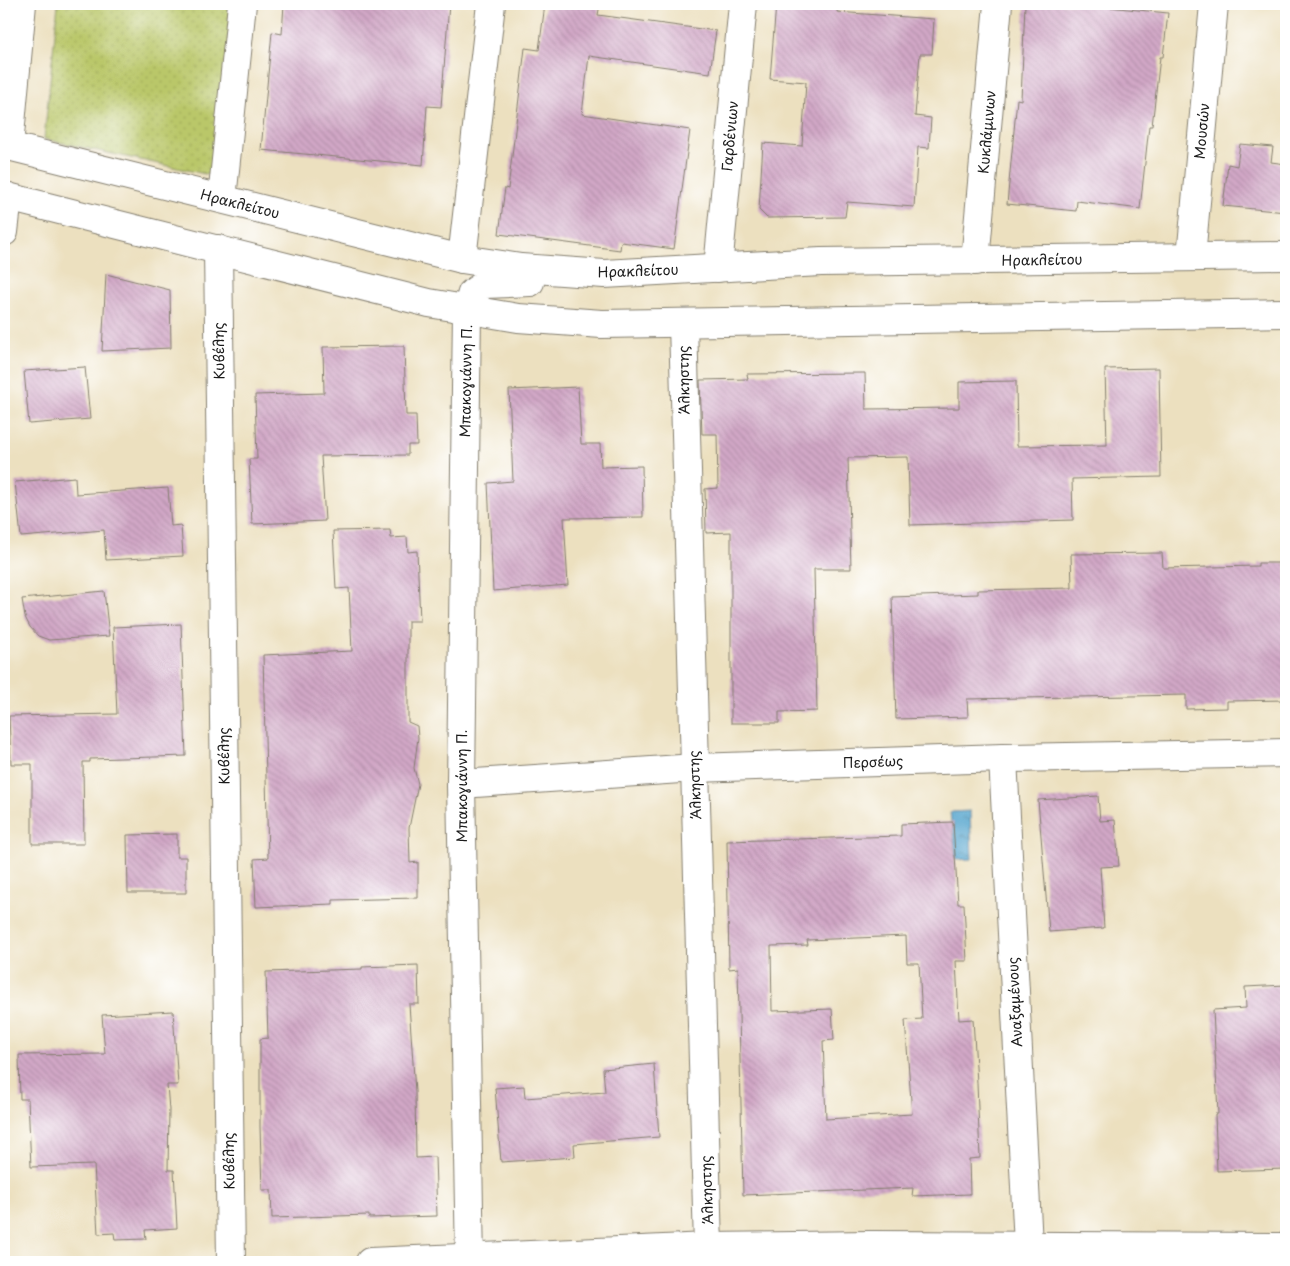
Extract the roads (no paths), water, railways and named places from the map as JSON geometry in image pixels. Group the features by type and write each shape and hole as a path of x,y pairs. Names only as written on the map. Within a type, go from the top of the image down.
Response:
{"street":[{"path":"6,145 22,4"},
{"path":"222,199 242,4"},
{"path":"462,259 491,4"},
{"name":"Γαρδένιων","path":"718,268 743,4"},
{"name":"Κυκλάμινων","path":"975,261 998,4"},
{"name":"Μουσών","path":"1191,257 1214,4"},
{"name":"Ηρακλείτου","path":"6,145 462,259 530,269 604,274 821,262 1286,256"},
{"path":"4,232 6,197 429,303 518,318 602,324 1286,312"},
{"name":"Κυβέλης","path":"218,249 231,1262"},
{"path":"467,310 472,293 485,284 573,282 626,272"},
{"name":"Μπακογιάννη Π.","path":"467,310 461,784 470,1261"},
{"name":"Άλκηστης","path":"683,323 708,1247"},
{"name":"Περσέως","path":"461,784 695,768 1003,758 1286,753"},
{"name":"Αναξαμένους","path":"1003,758 1028,1245"},
{"path":"370,1262 470,1261 708,1247 871,1253 1028,1245 1286,1247"}],"water":[{"path":"970,811 972,859 956,860 953,823 951,822 950,812"}]}
